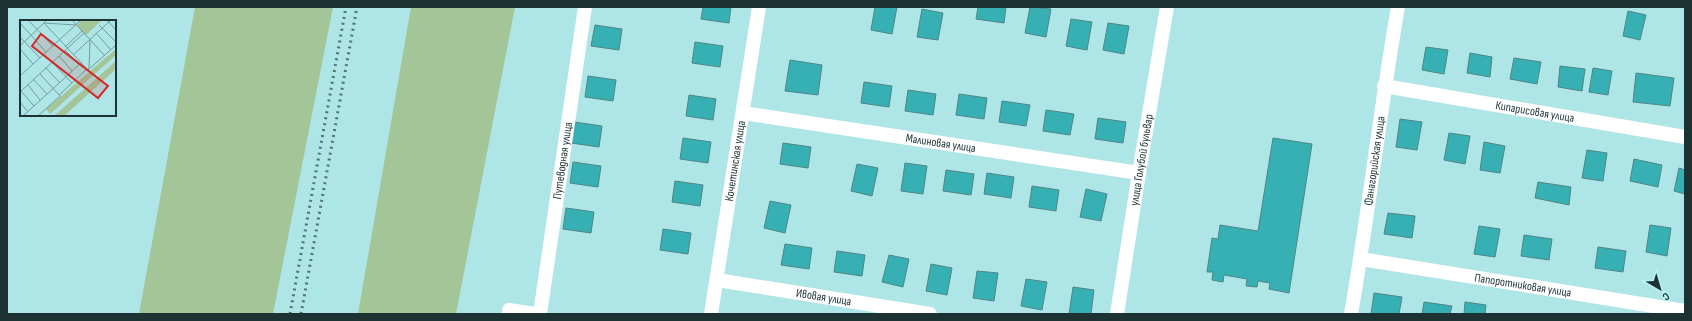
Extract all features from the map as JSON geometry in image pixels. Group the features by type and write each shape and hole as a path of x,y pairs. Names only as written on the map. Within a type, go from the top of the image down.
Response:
{"street":[{"name":"Путеводная улица","path":"540,314 585,7"},
{"name":"Кочетинская улица","path":"711,314 759,7"},
{"name":"улица Голубой бульвар","path":"1117,314 1164,7"},
{"name":"Фанагорийская улица","path":"1351,314 1384,86 1398,7"},
{"name":"Кипарисовая улица","path":"1384,86 1685,138"},
{"name":"Малиновая улица","path":"743,113 1139,173"},
{"name":"Папоротниковая улица","path":"1360,259 1685,311"},
{"name":"Ивовая улица","path":"717,280 930,314"},
{"path":"509,312 535,314"}],"green space":[{"path":"195,7 333,7 273,314 139,314"},
{"path":"411,7 515,7 456,314 358,314"}],"building":[{"path":"703,7 731,7 729,23 701,19"},
{"path":"875,7 897,7 892,34 871,30"},
{"path":"978,7 1006,7 1004,23 976,19"},
{"path":"1030,7 1051,9 1046,37 1025,33"},
{"path":"922,9 943,13 938,40 917,37"},
{"path":"1628,11 1646,15 1640,40 1623,36"},
{"path":"1071,19 1092,22 1087,50 1066,46"},
{"path":"1108,23 1129,26 1124,54 1103,50"},
{"path":"595,25 622,29 619,50 591,46"},
{"path":"695,42 723,46 720,67 692,63"},
{"path":"1426,47 1448,50 1444,74 1422,70"},
{"path":"1470,53 1492,57 1490,77 1467,73"},
{"path":"1514,58 1541,62 1537,84 1510,79"},
{"path":"790,60 822,65 818,95 785,91"},
{"path":"1560,66 1585,69 1582,91 1558,87"},
{"path":"1593,68 1612,71 1608,95 1589,92"},
{"path":"1636,73 1674,78 1670,106 1633,102"},
{"path":"588,76 616,80 613,101 585,97"},
{"path":"864,82 892,86 889,107 861,103"},
{"path":"908,90 936,94 933,115 905,111"},
{"path":"959,94 987,98 984,119 956,115"},
{"path":"689,95 716,99 713,120 686,116"},
{"path":"1002,101 1030,105 1026,126 999,122"},
{"path":"1046,110 1074,114 1070,135 1043,131"},
{"path":"1098,118 1126,122 1123,143 1095,139"},
{"path":"1400,119 1422,122 1417,150 1396,147"},
{"path":"574,122 602,126 599,147 571,143"},
{"path":"1449,133 1470,136 1465,164 1444,160"},
{"path":"683,138 711,142 708,163 680,159"},
{"path":"1273,138 1312,144 1289,293 1269,289 1270,283 1258,281 1257,287 1246,286 1247,279 1224,275 1223,282 1212,280 1213,272 1207,272 1212,238 1218,239 1220,225 1258,231"},
{"path":"1484,142 1505,146 1500,173 1480,170"},
{"path":"783,143 811,147 808,168 780,164"},
{"path":"1587,150 1607,153 1603,181 1582,178"},
{"path":"1634,159 1662,165 1658,187 1630,181"},
{"path":"573,162 601,166 598,187 570,183"},
{"path":"905,163 927,166 923,194 901,191"},
{"path":"857,164 878,168 872,196 851,191"},
{"path":"1679,168 1685,170 1685,194 1674,191"},
{"path":"946,170 974,174 971,195 943,191"},
{"path":"987,173 1014,177 1011,198 984,194"},
{"path":"675,181 703,185 700,206 672,202"},
{"path":"1538,182 1571,187 1569,205 1535,198"},
{"path":"1032,186 1059,190 1056,211 1029,207"},
{"path":"1086,189 1107,194 1101,221 1080,217"},
{"path":"770,201 791,205 785,233 764,228"},
{"path":"566,208 594,212 591,233 563,229"},
{"path":"1388,213 1415,216 1412,238 1384,234"},
{"path":"1650,225 1671,228 1667,256 1646,252"},
{"path":"1479,226 1500,229 1495,257 1474,254"},
{"path":"663,229 691,233 688,254 660,250"},
{"path":"1524,235 1552,239 1549,260 1521,256"},
{"path":"785,244 812,248 809,269 781,265"},
{"path":"1598,247 1626,251 1623,272 1595,268"},
{"path":"837,251 865,255 862,276 834,272"},
{"path":"889,255 909,259 903,287 882,282"},
{"path":"931,264 952,268 947,295 926,291"},
{"path":"977,271 998,273 994,301 973,298"},
{"path":"1026,279 1047,282 1042,310 1021,306"},
{"path":"1073,287 1094,290 1091,314 1069,314"},
{"path":"1374,293 1402,297 1399,314 1371,314"},
{"path":"1424,302 1452,306 1450,314 1422,314"},
{"path":"1465,302 1486,305 1485,314 1464,314"}],"railway":[{"path":"290,314 346,7"},
{"path":"301,314 357,7"}]}
